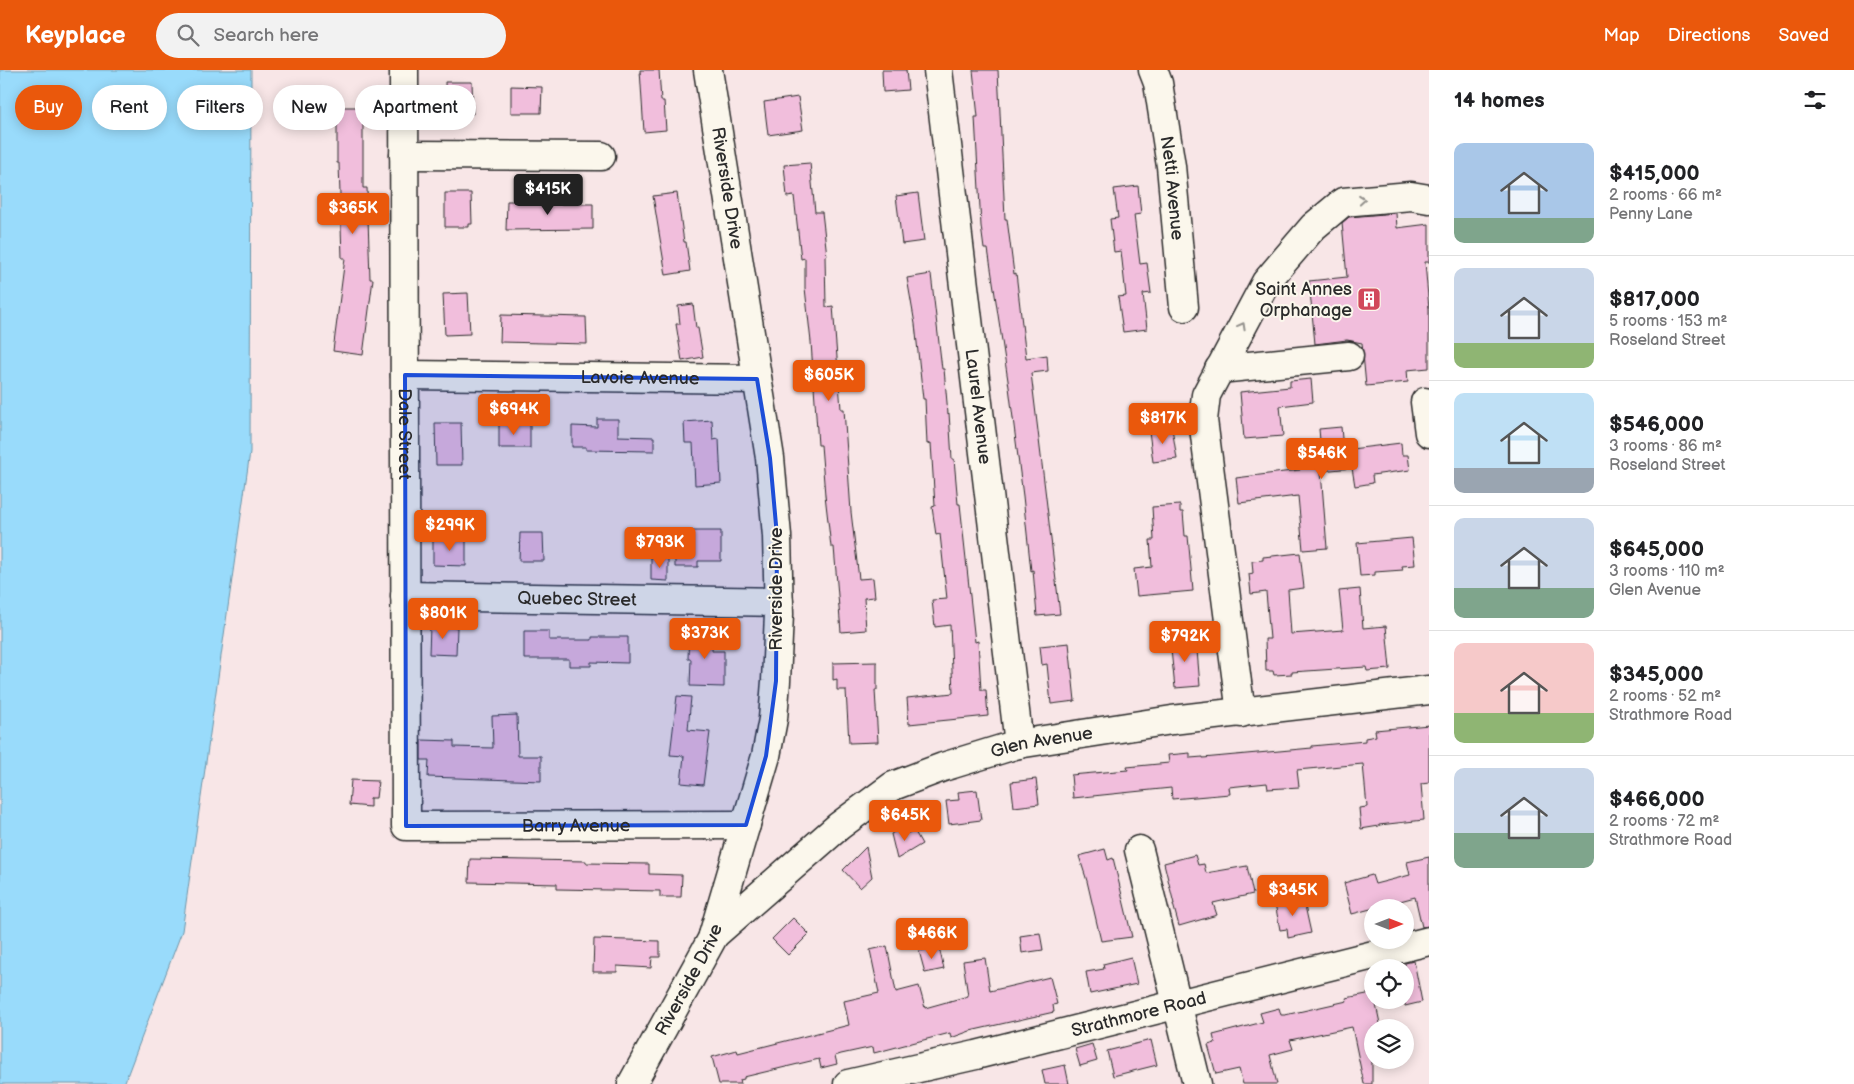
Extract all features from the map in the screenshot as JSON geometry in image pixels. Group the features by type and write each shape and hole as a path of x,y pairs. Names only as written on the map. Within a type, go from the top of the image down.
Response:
{"street":[{"name":"Dale Street","path":"404,70 406,826"},
{"name":"Riverside Drive","path":"632,1084 713,936 766,756 773,719 779,602 777,536 770,458 708,70"},
{"name":"Laurel Avenue","path":"938,70 1019,744"},
{"name":"Netti Avenue","path":"1153,70 1158,83 1171,166 1184,307"},
{"path":"404,155 601,156"},
{"path":"1240,712 1203,420 1206,395 1266,282 1313,227 1343,202 1411,196 1429,199"},
{"path":"1219,369 1349,356"},
{"name":"Lavoie Avenue","path":"404,375 757,379"},
{"path":"1425,402 1429,434"},
{"name":"Quebec Street","path":"405,596 779,602"},
{"name":"Glen Avenue","path":"713,936 839,826 893,786 943,767 1019,744 1172,720 1429,690"},
{"name":"Barry Avenue","path":"406,826 746,825"},
{"path":"1139,850 1197,1084"},
{"name":"Strathmore Road","path":"848,1084 976,1055 1429,941"}],"highlighted area":[{"path":"405,375 757,379 770,458 777,536 776,681 766,756 746,825 406,826"}],"water":[{"path":"0,70 251,70 251,85 177,85 177,130 251,130 250,452 182,931 124,1084 0,1084"}],"building":[{"path":"640,70 659,70 661,101 664,101 666,130 644,132"},
{"path":"882,70 906,70 908,90 883,92"},
{"path":"973,70 998,70 1005,219 1007,219 1014,274 1016,273 1026,358 1047,355 1048,371 1031,373 1060,614 1037,616 1033,570 1031,571 1009,387 988,249 984,249 981,226 975,117 978,117"},
{"path":"445,82 472,82 472,85 445,85"},
{"path":"511,86 542,87 541,113 511,113"},
{"path":"798,97 803,130 768,135 764,102"},
{"path":"345,107 355,107 355,130 363,130 363,188 367,188 370,279 373,279 363,355 333,351 345,258 342,258 339,163 337,163 337,130 345,130"},
{"path":"810,163 815,212 822,212 827,256 825,256 826,307 833,306 841,409 844,409 851,512 859,579 873,578 875,597 864,598 866,630 841,632 834,547 831,547 821,445 818,445 811,342 805,288 805,258 801,259 794,196 787,197 784,165"},
{"path":"1138,186 1141,214 1134,215 1140,264 1147,263 1151,293 1143,294 1147,329 1123,332 1118,297 1126,296 1121,251 1114,252 1110,219 1118,218 1114,189"},
{"path":"445,193 471,193 472,224 469,224 469,227 445,227"},
{"path":"677,193 690,271 666,275 653,196"},
{"path":"918,193 924,241 902,244 896,196"},
{"path":"507,201 533,201 533,204 593,204 593,229 506,230"},
{"name":"Saint Annes Orphanage","path":"1396,213 1397,228 1429,224 1429,262 1425,262 1429,309 1429,368 1407,370 1408,382 1366,386 1362,343 1347,340 1315,344 1309,281 1347,277 1342,223 1349,217"},
{"path":"931,274 942,369 944,369 952,459 954,459 958,504 960,504 975,642 978,641 981,690 986,690 988,716 909,724 907,698 953,693 950,625 935,627 932,600 947,599 940,534 936,535 932,507 935,506 931,443 927,444 925,399 923,399 915,324 907,278"},
{"path":"468,293 470,334 445,335 443,294"},
{"path":"693,304 696,328 698,328 703,357 682,361 676,324 680,324 678,306"},
{"path":"501,315 586,317 587,344 500,342"},
{"path":"1311,379 1313,402 1280,406 1283,436 1244,439 1240,392 1290,387 1290,381"},
{"path":"597,419 618,419 618,436 654,437 654,451 586,450 586,447 572,447 572,426 597,427"},
{"path":"712,420 713,440 719,439 721,483 695,485 693,443 685,443 684,422"},
{"path":"435,423 461,423 462,465 436,465"},
{"path":"499,423 530,423 530,448 499,448"},
{"path":"1341,427 1343,450 1401,443 1402,455 1408,455 1410,470 1372,475 1373,483 1355,486 1352,468 1321,471 1327,548 1303,550 1298,496 1239,503 1236,478 1300,470 1298,454 1321,452 1319,429"},
{"path":"1172,428 1177,459 1153,462 1149,431"},
{"path":"1180,505 1180,512 1183,512 1185,536 1188,536 1193,591 1137,596 1134,569 1152,567 1150,540 1154,540 1152,507"},
{"path":"681,531 721,531 721,561 698,561 698,567 675,567 675,535 681,535"},
{"path":"520,533 543,533 544,561 519,561"},
{"path":"1412,538 1415,565 1402,566 1403,570 1375,572 1375,575 1360,576 1357,543"},
{"path":"433,539 466,539 466,566 433,565"},
{"path":"1300,553 1304,588 1288,590 1291,634 1343,630 1339,591 1360,589 1363,628 1386,626 1390,669 1367,671 1366,667 1274,675 1273,671 1266,671 1265,639 1270,639 1266,592 1251,594 1249,574 1253,573 1252,561 1263,560 1263,557"},
{"path":"651,557 668,557 668,581 651,580"},
{"path":"430,626 457,627 456,655 429,654"},
{"path":"689,628 713,629 712,651 724,651 724,687 690,686 691,659 688,659"},
{"path":"524,631 549,631 549,640 592,640 592,637 628,637 628,663 591,662 591,666 569,666 569,659 524,659"},
{"path":"1196,638 1200,686 1175,688 1170,640"},
{"path":"1069,643 1075,701 1051,704 1047,664 1042,665 1040,646"},
{"path":"877,662 877,690 875,690 878,742 849,743 846,690 837,690 837,679 833,680 833,663"},
{"path":"677,696 691,697 688,730 710,732 703,785 681,783 684,756 670,755"},
{"path":"517,715 518,756 541,756 541,781 428,777 429,760 421,760 421,740 454,741 454,747 493,748 492,716"},
{"path":"1429,725 1429,783 1421,784 1424,820 1361,829 1359,808 1367,807 1363,764 1297,770 1299,787 1268,789 1267,783 1229,787 1230,794 1172,799 1171,788 1073,798 1071,775 1128,770 1127,767 1169,763 1168,755 1190,753 1190,758 1203,758 1312,748 1312,746 1365,741 1365,738 1376,736 1375,730"},
{"path":"1036,779 1039,804 1014,807 1011,782"},
{"path":"351,780 378,781 376,798 370,798 370,807 349,805"},
{"path":"977,790 981,820 949,824 946,801 959,800 958,792"},
{"path":"904,826 908,833 914,830 922,844 897,859 891,834"},
{"path":"866,847 872,877 860,888 843,870"},
{"path":"1105,849 1108,860 1113,858 1132,937 1101,941 1079,856"},
{"path":"1195,855 1198,865 1204,864 1206,873 1247,866 1253,894 1213,903 1217,915 1179,926 1164,863"},
{"path":"1429,857 1429,926 1422,927 1415,897 1408,899 1364,899 1364,911 1352,914 1344,883 1372,875 1375,884 1410,875 1407,862"},
{"path":"470,859 649,864 649,874 682,875 681,897 660,897 660,891 557,889 557,884 469,882"},
{"path":"1303,897 1311,933 1288,938 1287,929 1280,930 1275,903"},
{"path":"793,918 809,934 788,955 772,939"},
{"path":"1040,933 1043,950 1022,953 1020,936"},
{"path":"594,939 660,941 660,957 652,957 651,968 617,966 617,972 593,972"},
{"path":"887,946 896,992 919,986 925,1008 968,996 963,961 985,958 990,991 1050,977 1057,1004 1053,1005 1054,1012 970,1031 951,1038 950,1033 874,1053 873,1047 835,1056 837,1064 821,1068 819,1059 744,1077 744,1079 740,1080 741,1084 719,1084 712,1057 737,1050 738,1053 849,1025 844,1001 879,993 870,950"},
{"path":"939,947 944,969 925,973 919,951"},
{"path":"1131,957 1137,984 1090,994 1086,972 1104,969 1103,964"},
{"path":"1414,961 1422,1002 1414,1004"},
{"path":"1364,995 1364,1009 1377,1009 1379,1019 1364,1019 1364,1069 1372,1069 1372,1084 1364,1084 1352,1027 1290,1040 1293,1049 1270,1055 1277,1084 1243,1084 1239,1069 1216,1074 1208,1045 1215,1043 1213,1035 1263,1022 1260,1013 1279,1008 1281,1015 1285,1015 1347,1001 1346,998"},
{"path":"1151,1040 1157,1065 1113,1076 1107,1051"},
{"path":"1092,1044 1097,1061 1080,1066 1075,1049"},
{"path":"1065,1065 1069,1084 1045,1084 1042,1070"}],"place":[{"name":"Saint Annes Orphanage","path":"1369,299"}]}
